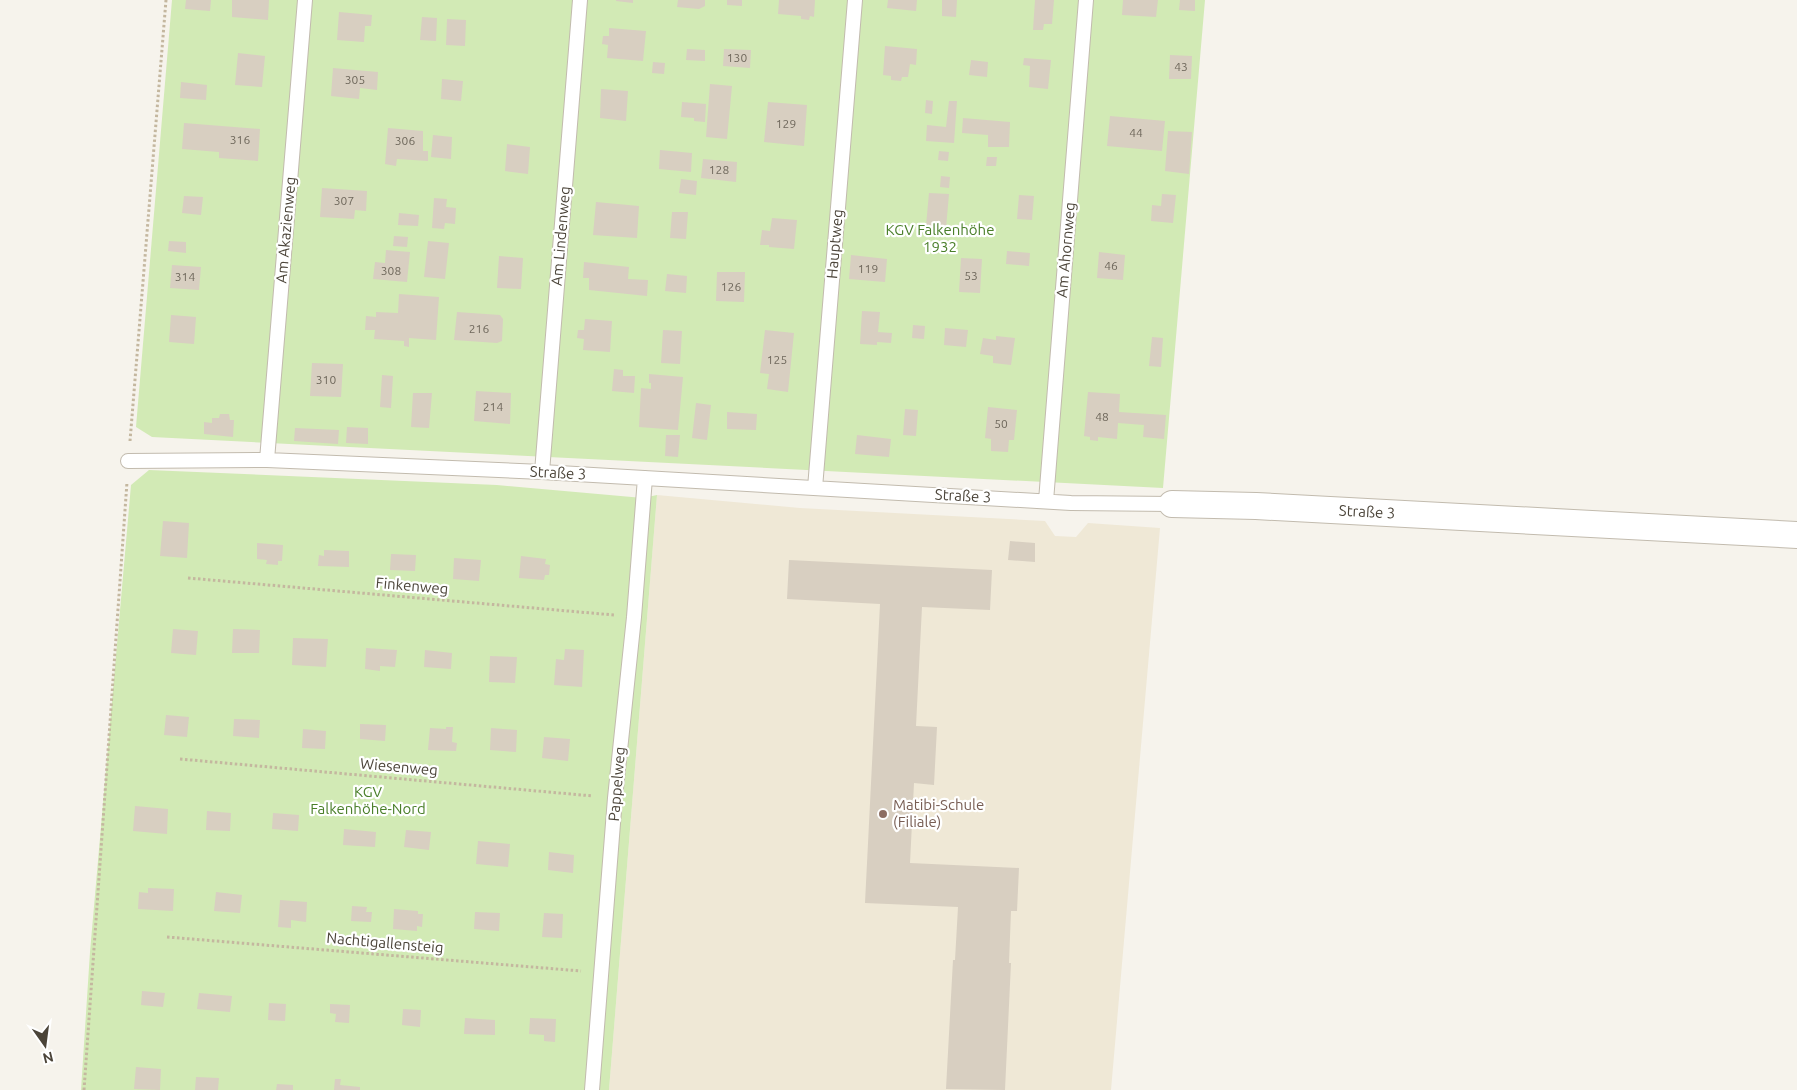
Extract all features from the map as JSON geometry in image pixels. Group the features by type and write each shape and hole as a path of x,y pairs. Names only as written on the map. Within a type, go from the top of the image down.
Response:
{"street":[{"name":"Straße 3","path":"1172,504 1256,506 1797,535"}],"lane":[{"name":"Am Akazienweg","path":"268,460 305,0"},
{"name":"Am Lindenweg","path":"542,472 580,0"},
{"name":"Hauptweg","path":"815,488 855,0"},
{"name":"Am Ahornweg","path":"1046,501 1086,0"},
{"name":"Straße 3","path":"128,461 268,460 542,472 1046,501 1172,504"},
{"name":"Pappelweg","path":"592,1090 645,478"}],"path":[{"path":"84,1090 128,461 166,0"},
{"name":"Finkenweg","path":"188,578 634,617"},
{"name":"Wiesenweg","path":"180,759 616,798"},
{"name":"Nachtigallensteig","path":"167,937 602,972"}],"shaded area":[{"name":"Matibi-Schule (Filiale)","path":"657,495 800,508 1045,521 1055,536 1076,537 1088,523 1160,528 1111,1090 609,1090"}],"green space":[{"name":"KGV Falkenhöhe 1932","path":"172,0 1205,0 1163,488 152,437 136,427"},
{"name":"KGV Falkenhöhe-Nord","path":"149,470 497,485 643,498 657,495 609,1090 81,1090 90,952 131,485"}],"building":[{"path":"186,0 211,0 210,11 185,9"},
{"path":"232,0 269,0 268,20 232,17"},
{"path":"633,0 633,3 616,1"},
{"path":"678,0 705,0 705,6 699,9 677,7"},
{"path":"727,0 742,0 742,6 727,5"},
{"path":"779,0 815,0 814,17 810,16 809,20 801,19 801,16 778,14"},
{"path":"888,0 917,0 916,11 887,8"},
{"path":"942,0 957,0 956,17 942,16"},
{"path":"1035,0 1054,0 1052,24 1044,24 1043,30 1033,30"},
{"path":"1123,0 1158,0 1156,17 1122,15"},
{"path":"1180,0 1195,0 1195,11 1179,10"},
{"path":"339,12 372,15 371,26 365,26 364,42 337,40"},
{"path":"422,17 437,18 436,41 420,40"},
{"path":"447,19 466,20 465,46 446,45"},
{"path":"609,28 646,31 643,61 607,58 608,45 602,44 603,36 609,36"},
{"path":"885,46 917,49 916,65 910,64 908,77 902,77 901,81 891,80 891,76 883,75"},
{"path":"687,49 705,50 705,61 686,60"},
{"path":"724,49 751,50 750,68 723,66"},
{"path":"238,53 265,56 262,87 235,85"},
{"path":"1170,55 1192,56 1191,79 1169,79"},
{"path":"1024,58 1051,60 1048,89 1029,87 1030,66 1023,65"},
{"path":"971,60 988,62 987,77 969,75"},
{"path":"653,62 665,63 664,74 652,73"},
{"path":"333,68 378,72 377,90 360,88 359,99 331,96"},
{"path":"442,79 463,81 461,101 441,99"},
{"path":"181,82 207,85 206,100 180,98"},
{"path":"710,84 732,86 727,139 706,137"},
{"path":"601,89 628,91 626,121 600,118"},
{"path":"926,100 933,101 932,114 925,113"},
{"path":"949,101 957,101 954,143 926,141 927,125 946,127"},
{"path":"682,102 706,104 705,122 694,121 694,118 681,117"},
{"path":"768,102 807,105 804,146 764,142"},
{"path":"1110,116 1165,121 1162,151 1107,146"},
{"path":"963,118 1010,122 1009,147 988,147 988,135 962,133"},
{"path":"184,123 260,129 258,161 219,158 219,152 182,149"},
{"path":"388,128 423,131 423,151 428,151 428,161 397,159 396,166 385,164"},
{"path":"1168,131 1192,132 1189,174 1165,171"},
{"path":"433,135 452,137 451,159 431,157"},
{"path":"507,144 530,147 528,174 505,171"},
{"path":"660,150 692,153 691,172 659,169"},
{"path":"939,151 949,152 948,161 938,160"},
{"path":"987,157 997,157 996,166 986,166"},
{"path":"703,159 737,162 736,182 701,178"},
{"path":"941,176 950,177 949,188 940,187"},
{"path":"681,179 697,181 696,195 679,193"},
{"path":"322,188 367,191 366,211 355,210 354,219 320,217"},
{"path":"929,193 949,194 946,228 926,226"},
{"path":"1162,194 1176,195 1173,223 1151,221 1152,205 1161,206"},
{"path":"1019,195 1034,196 1032,220 1017,219"},
{"path":"184,196 203,197 201,215 182,213"},
{"path":"434,198 447,199 446,207 456,208 455,224 445,223 444,229 432,228"},
{"path":"596,202 639,206 637,238 593,235"},
{"path":"672,212 688,212 686,239 670,238"},
{"path":"399,213 419,215 418,226 398,225"},
{"path":"772,218 797,220 794,249 760,245 762,230 770,231"},
{"path":"394,236 408,237 407,247 393,246"},
{"path":"169,241 186,242 186,253 168,251"},
{"path":"428,241 449,243 445,279 424,277"},
{"path":"386,250 410,252 407,282 373,279 375,262 385,263"},
{"path":"1007,251 1030,253 1029,266 1006,264"},
{"path":"1099,252 1125,255 1123,280 1097,278"},
{"path":"851,255 887,259 885,282 849,279"},
{"path":"499,256 523,258 521,289 497,288"},
{"path":"961,258 982,259 980,293 959,292"},
{"path":"584,262 629,267 628,279 648,280 647,296 589,290 589,278 583,278"},
{"path":"172,265 201,267 199,290 170,288"},
{"path":"717,272 745,272 744,302 716,301"},
{"path":"667,274 687,276 686,293 665,291"},
{"path":"399,294 439,297 436,340 409,338 409,347 404,346 404,341 374,339 375,330 365,330 366,316 376,317 376,312 398,313"},
{"path":"862,311 880,312 878,332 892,333 891,343 877,342 877,345 860,344"},
{"path":"457,312 500,315 503,319 502,341 497,343 454,340"},
{"path":"171,315 196,317 194,344 169,342"},
{"path":"585,319 612,321 610,352 583,350 584,339 577,338 578,330 584,330"},
{"path":"913,325 925,326 924,339 912,338"},
{"path":"945,328 968,330 966,347 944,345"},
{"path":"663,330 682,331 680,364 661,363"},
{"path":"765,330 794,333 788,392 767,389 769,374 760,373"},
{"path":"996,336 1015,338 1011,365 993,363 993,356 980,354 983,338 996,340"},
{"path":"1152,337 1163,338 1161,367 1149,366"},
{"path":"312,363 343,364 341,397 310,396"},
{"path":"614,369 623,370 623,376 635,376 634,393 612,391"},
{"path":"649,374 683,377 678,430 639,427 641,388 651,389"},
{"path":"382,375 393,376 391,408 380,407"},
{"path":"476,391 511,393 510,424 474,421"},
{"path":"1088,392 1120,394 1119,412 1166,415 1164,439 1143,437 1144,425 1118,423 1117,439 1098,437 1098,441 1090,440 1090,437 1084,436"},
{"path":"413,393 432,393 429,428 411,427"},
{"path":"696,403 711,405 707,440 692,438"},
{"path":"988,407 1017,410 1014,440 1009,440 1008,452 991,451 991,439 985,438"},
{"path":"905,409 918,410 916,436 903,435"},
{"path":"727,412 757,414 756,430 727,429"},
{"path":"220,414 229,414 230,420 234,420 233,437 204,434 204,422 212,423 212,418 219,418"},
{"path":"347,427 368,428 368,444 346,443"},
{"path":"295,428 339,430 338,444 294,441"},
{"path":"666,435 680,435 678,457 665,456"},
{"path":"857,435 891,439 889,457 855,454"},
{"path":"163,521 189,523 187,558 160,556"},
{"path":"1010,541 1035,543 1035,562 1008,560"},
{"path":"257,543 283,545 282,561 278,561 278,565 266,564 267,560 257,559"},
{"path":"324,550 349,551 349,567 318,566 319,555 324,556"},
{"path":"391,554 416,555 415,571 390,570"},
{"path":"521,556 546,559 545,564 550,565 549,575 545,575 544,580 519,578"},
{"path":"454,558 481,560 479,581 453,579"},
{"path":"789,560 992,570 990,610 922,607 916,726 937,727 934,785 914,783 910,863 1019,868 1017,911 1011,911 1009,963 1011,963 1005,1090 946,1089 953,960 955,960 958,907 865,903 880,604 787,599"},
{"path":"173,629 198,631 196,655 171,653"},
{"path":"233,629 260,630 259,653 232,653"},
{"path":"293,638 328,639 326,667 292,665"},
{"path":"366,648 397,650 395,667 380,666 380,671 365,669"},
{"path":"565,649 584,650 582,687 554,685 556,659 564,660"},
{"path":"425,650 452,653 451,669 424,667"},
{"path":"490,656 517,657 515,683 489,682"},
{"path":"166,715 189,717 187,737 164,735"},
{"path":"234,719 260,720 259,738 233,736"},
{"path":"360,724 386,725 385,741 360,739"},
{"path":"446,727 453,727 452,742 457,743 456,751 428,750 430,728 446,729"},
{"path":"491,728 517,730 516,752 490,750"},
{"path":"303,729 326,731 325,749 302,748"},
{"path":"544,737 570,739 568,761 542,758"},
{"path":"135,806 168,809 167,834 133,831"},
{"path":"207,811 231,813 230,831 206,830"},
{"path":"273,813 299,815 298,831 272,829"},
{"path":"344,829 376,832 375,847 343,845"},
{"path":"406,830 431,832 429,850 404,847"},
{"path":"478,841 510,844 508,867 476,864"},
{"path":"549,852 574,855 573,873 548,870"},
{"path":"148,888 174,889 173,911 138,909 139,892 148,893"},
{"path":"216,892 242,895 240,913 214,911"},
{"path":"280,900 307,902 306,922 291,920 291,928 278,927"},
{"path":"352,906 367,907 366,912 372,912 371,922 351,921"},
{"path":"394,909 418,911 418,914 423,914 422,927 417,926 417,931 393,929"},
{"path":"475,912 500,913 499,931 474,929"},
{"path":"544,913 563,914 562,938 542,937"},
{"path":"142,991 165,993 163,1007 141,1005"},
{"path":"199,993 232,996 230,1012 197,1009"},
{"path":"269,1003 286,1004 285,1021 268,1020"},
{"path":"330,1004 350,1005 349,1023 335,1022 336,1014 330,1013"},
{"path":"403,1009 421,1010 420,1027 402,1025"},
{"path":"465,1018 495,1020 495,1035 464,1034"},
{"path":"530,1018 556,1019 555,1042 544,1041 544,1035 529,1034"},
{"path":"136,1067 161,1069 160,1090 134,1089"},
{"path":"196,1077 219,1078 218,1090 195,1090"},
{"path":"335,1079 341,1079 340,1085 360,1087 360,1090 334,1090"},
{"path":"277,1084 293,1085 293,1090 276,1090"}],"place":[{"name":"Matibi-Schule (Filiale)","path":"883,814"}]}
